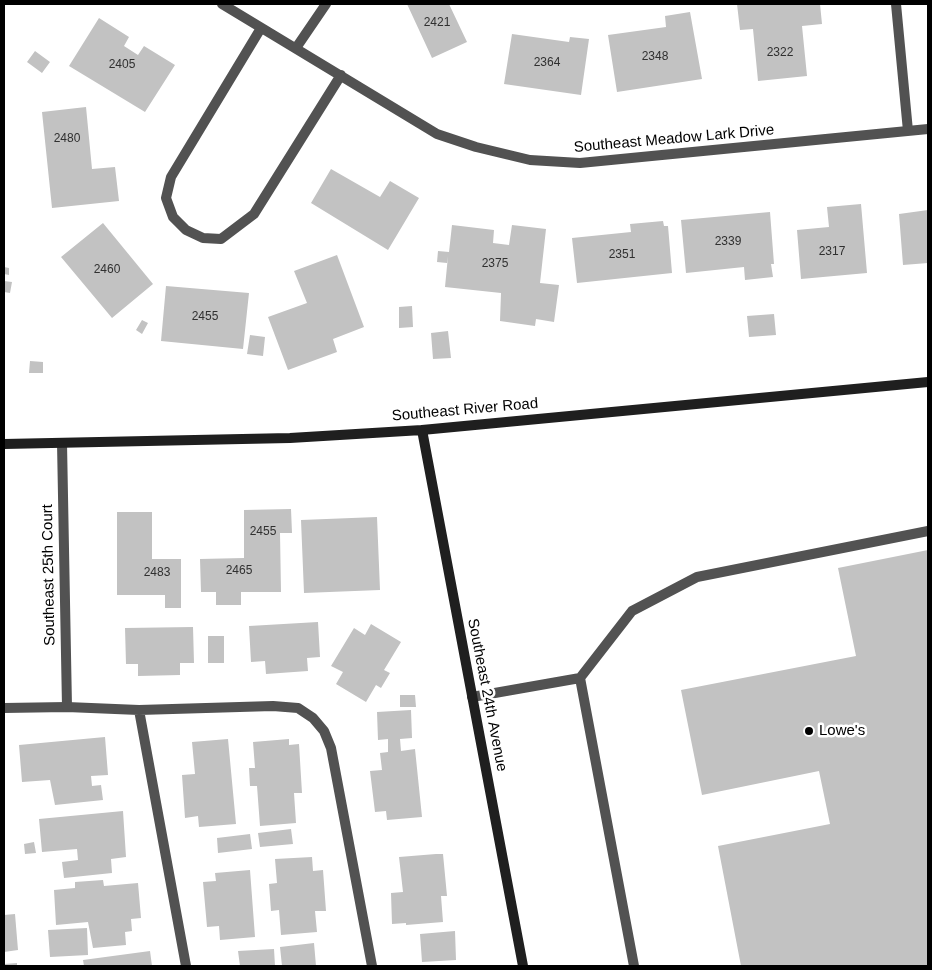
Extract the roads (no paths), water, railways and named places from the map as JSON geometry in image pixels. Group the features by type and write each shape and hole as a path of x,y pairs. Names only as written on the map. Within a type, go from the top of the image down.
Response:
{"main road":[{"name":"Southeast River Road","path":"4,444 290,438 422,430 928,382"},
{"name":"Southeast 24th Avenue","path":"422,430 524,966"}],"street":[{"name":"Southeast Meadow Lark Drive","path":"222,4 437,134 476,147 530,160 580,164 634,160 928,129"},
{"path":"296,48 326,4"},
{"path":"896,4 908,131"},
{"path":"261,28 171,177 166,198 173,217 186,230 203,238 220,240 254,214 341,75"},
{"name":"Southeast 25th Court","path":"62,443 67,707"},
{"path":"472,697 580,678 632,611 697,576 928,531"},
{"path":"580,678 634,966"},
{"path":"4,708 67,707 139,710 273,706 298,708 313,718 324,731 331,748 372,966"},
{"path":"139,710 186,966"}],"place":[{"name":"Lowe's","path":"809,731"}]}
